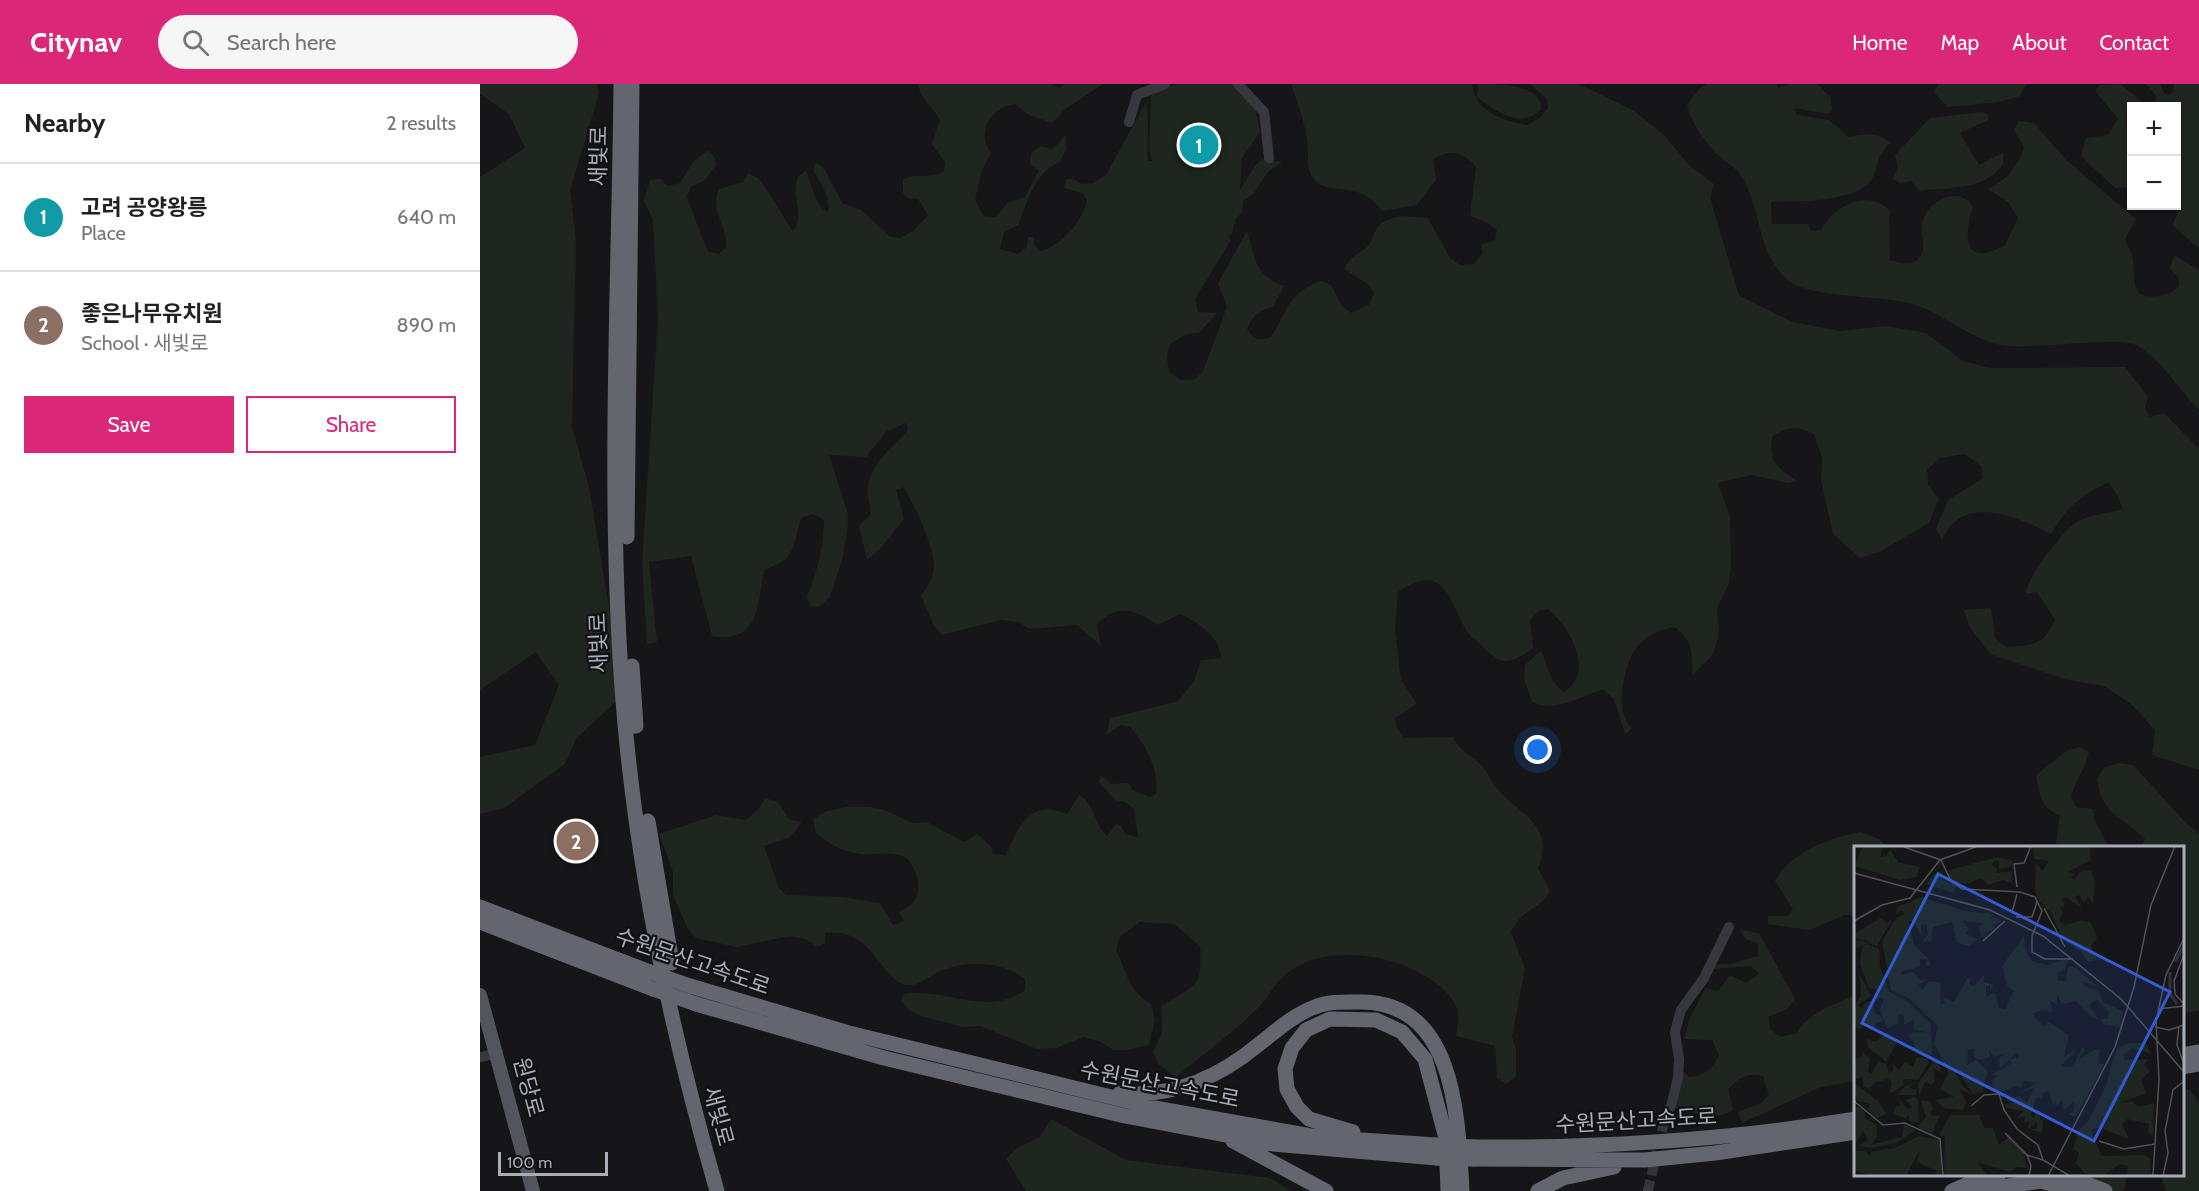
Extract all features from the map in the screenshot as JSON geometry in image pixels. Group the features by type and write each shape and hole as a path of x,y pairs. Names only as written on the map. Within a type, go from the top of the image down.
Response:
{"highway":[{"name":"새빛로","path":"621,84 616,485 625,641"},
{"name":"새빛로","path":"632,84 623,701 664,944 704,1109 717,1175 717,1191"},
{"name":"수원문산고속도로","path":"480,907 690,986 849,1033 1065,1088 1161,1109 1317,1137 1392,1142 1436,1151"},
{"name":"수원문산고속도로","path":"480,922 696,1004 906,1063 1104,1112 1222,1136 1351,1152 1436,1151 1645,1160 1727,1151 1854,1132"},
{"path":"1065,1088 1135,1095 1177,1091 1204,1080 1235,1062 1284,1024 1314,1007 1337,1002 1377,1002 1409,1014 1430,1035 1444,1064 1460,1137 1462,1191"},
{"path":"1392,1142 1309,1119 1297,1107 1287,1089 1285,1069 1292,1048 1306,1030 1330,1019 1350,1018 1376,1020 1402,1032 1425,1059 1438,1103 1446,1138 1448,1191"},
{"path":"2184,1055 2199,1052"},
{"path":"2184,1067 2199,1064"},
{"name":"수원문산고속도로","path":"1474,1153 1666,1143 1783,1131 1854,1119"},
{"path":"1222,1136 1326,1191"},
{"path":"1538,1191 1563,1178 1645,1160"},
{"name":"새빛로","path":"717,1175 727,1191"},
{"path":"1952,1191 1992,1176"},
{"path":"2066,1176 2105,1191"},
{"path":"1974,1191 2041,1180 2076,1191"}],"main road":[{"name":"원당로","path":"480,995 498,1053 533,1191"}],"street":[{"path":"1129,122 1137,95 1165,84"},
{"path":"1238,84 1264,112 1269,158"},
{"path":"1666,1114 1671,1106 1677,1078 1679,1059 1675,1032 1681,1010 1704,978 1729,927"},
{"path":"480,1057 498,1053"}],"shaded area":[{"path":"480,84 597,84 599,93 570,190 576,240 572,427 589,487 610,613 618,700 577,737 565,764 504,808 480,814 480,757 535,745 559,685 536,652 480,690 480,177 525,148 509,114 480,94"},
{"path":"918,84 1053,84 1059,88 1065,84 1103,84 1064,110 1052,123 1029,115 1015,104 999,110 988,122 985,137 986,145 991,153 982,170 975,200 984,216 996,217 1007,203 1025,197 1039,170 1030,164 1031,154 1040,146 1053,149 1066,135 1066,149 1060,162 1051,167 1038,180 1018,225 1004,232 1000,249 1018,254 1027,247 1028,237 1034,237 1034,245 1040,251 1056,244 1071,231 1087,199 1082,193 1064,188 1066,179 1074,179 1081,184 1093,183 1106,175 1146,102 1148,161 1152,161 1149,148 1151,94 1175,84 1234,84 1254,104 1260,132 1242,158 1240,190 1255,166 1263,159 1282,162 1268,172 1253,194 1243,201 1242,213 1236,218 1232,233 1229,235 1231,240 1195,299 1198,312 1217,313 1199,333 1186,334 1169,345 1167,357 1169,372 1181,380 1195,379 1203,371 1227,307 1218,283 1247,231 1255,258 1262,271 1274,282 1284,286 1273,307 1257,314 1247,329 1260,339 1271,337 1290,304 1301,291 1321,281 1331,285 1341,305 1351,313 1369,305 1374,294 1368,284 1344,269 1351,259 1367,247 1376,230 1387,220 1399,216 1428,218 1450,258 1460,265 1474,264 1483,254 1481,245 1495,240 1497,230 1488,223 1470,216 1476,167 1456,153 1445,154 1433,159 1436,180 1417,205 1382,211 1364,195 1355,191 1328,187 1314,179 1309,169 1308,143 1302,117 1291,84 1472,84 1478,102 1484,108 1499,117 1527,125 1548,109 1547,99 1530,84 1579,84 1634,111 1663,134 1690,166 1714,184 1710,198 1739,295 1792,322 1840,331 1885,326 1926,333 1963,361 1989,368 2125,367 2148,397 2145,408 2150,417 2164,413 2199,449 2199,770 2152,755 2155,730 2131,704 2104,686 2068,680 1990,654 1969,626 1964,610 1991,608 1995,638 2006,647 2030,644 2046,635 2055,620 2037,592 2026,594 2027,587 2046,556 2077,522 2122,509 2119,498 2109,482 2076,503 2063,516 2051,534 2007,516 1976,513 1963,517 1951,526 1942,540 1936,529 1948,500 1983,478 1981,466 1965,454 1939,458 1927,470 1928,485 1939,498 1929,523 1881,551 1860,558 1833,534 1821,480 1822,457 1814,434 1792,428 1772,437 1771,446 1776,464 1797,481 1789,483 1751,475 1718,483 1730,516 1731,568 1729,583 1717,609 1719,632 1712,656 1692,675 1690,648 1680,631 1674,627 1662,630 1644,640 1633,654 1625,673 1622,708 1632,729 1625,734 1614,699 1603,689 1558,705 1540,705 1532,702 1524,679 1525,665 1541,650 1552,680 1563,692 1573,684 1578,674 1579,662 1571,638 1548,609 1538,611 1530,621 1533,648 1517,658 1504,661 1493,656 1469,634 1443,587 1425,580 1413,583 1398,592 1395,630 1401,680 1417,704 1395,718 1397,728 1404,738 1453,737 1466,753 1484,768 1493,784 1504,796 1532,822 1539,831 1542,841 1538,868 1550,891 1541,903 1520,918 1511,933 1525,968 1512,1037 1516,1049 1516,1076 1506,1084 1497,1078 1495,1046 1456,1036 1458,1013 1456,1007 1439,985 1406,966 1370,957 1332,956 1297,966 1279,981 1261,1005 1247,1018 1176,1077 1158,1064 1153,1052 1162,1033 1161,1006 1194,985 1198,979 1201,960 1200,946 1174,924 1139,922 1120,937 1116,950 1133,987 1151,1004 1155,1020 1149,1045 1126,1050 1113,1050 1099,1041 1083,1037 1057,1048 1037,1049 980,1026 962,1027 922,1016 909,1010 901,1001 904,994 920,993 981,1002 1011,998 1025,990 1025,979 1004,968 980,964 956,966 918,984 907,985 890,974 855,938 841,933 825,933 825,943 818,947 805,939 789,936 737,947 696,938 687,927 673,895 673,872 659,834 716,815 746,820 759,809 765,798 778,802 790,820 802,822 790,837 764,846 779,888 786,895 843,897 880,903 893,925 904,921 899,912 915,900 918,892 918,881 911,863 903,856 887,853 861,854 837,847 816,833 813,819 827,811 847,807 869,807 884,810 913,823 927,822 964,842 977,834 991,846 993,854 1006,855 1022,825 1035,812 1055,810 1067,814 1079,795 1088,804 1107,836 1116,824 1121,826 1125,834 1138,837 1134,809 1125,802 1115,800 1099,782 1101,775 1112,784 1129,783 1132,790 1150,797 1156,794 1153,767 1146,750 1130,727 1121,725 1107,734 1110,718 1178,701 1194,681 1201,660 1221,658 1217,643 1207,631 1180,614 1158,625 1134,612 1112,613 1097,625 1101,646 1077,625 1030,629 1018,622 1001,620 942,635 934,626 921,596 933,574 933,557 918,514 903,487 896,490 904,519 879,550 867,560 859,526 871,514 867,492 871,476 885,454 908,430 906,423 887,431 866,457 829,455 848,514 847,533 842,560 830,597 819,607 810,606 807,597 819,559 824,530 824,520 813,514 801,518 792,551 788,556 775,566 765,569 758,606 749,627 729,637 712,636 691,556 649,562 657,642 647,644 642,563 658,319 653,220 644,201 650,180 661,179 667,186 680,183 694,161 708,150 715,158 716,165 705,180 691,187 687,197 709,252 719,254 726,248 725,233 716,206 719,189 743,182 748,173 758,178 765,187 792,230 795,229 798,215 796,184 798,176 806,171 817,200 828,212 826,195 813,170 816,162 825,170 842,203 861,210 891,237 900,238 913,231 928,215 918,199 908,198 903,193 903,180 913,176 939,174 944,171 945,162 932,144 940,120 922,96"},
{"path":"1478,84 1508,85 1527,90 1535,95 1541,109 1525,118 1501,113 1477,97"},
{"path":"1707,84 1776,84 1778,88 1788,84 1817,84 1830,96 1832,110 1827,114 1794,108 1797,115 1829,120 1849,137 1871,134 1891,143 1881,154 1872,179 1861,189 1837,197 1809,201 1771,202 1772,224 1808,224 1811,231 1821,230 1827,221 1843,207 1862,200 1872,201 1891,212 1889,217 1890,260 1903,263 1914,262 1921,256 1923,219 1933,205 1948,197 1963,198 1973,207 1968,239 1974,251 1981,253 2005,245 2018,218 2008,202 1988,189 2006,177 2015,167 2021,155 2024,148 2014,130 2019,121 2034,123 2066,160 2136,219 2125,239 2132,256 2138,292 2142,295 2158,296 2170,293 2179,286 2179,278 2170,269 2174,255 2199,270 2199,410 2162,366 2136,345 2126,342 2092,342 2031,346 2000,345 1977,337 1932,312 1909,303 1828,293 1799,286 1789,281 1770,258 1753,203 1741,176 1708,144 1692,119 1687,105 1700,88"},
{"path":"1938,84 2026,84 2020,96 1999,102 1947,107 1934,92"},
{"path":"2120,84 2141,101 2147,102 2127,102 2127,187 2115,188 2081,156 2086,138 2108,135 2118,119 2095,91 2100,85"},
{"path":"2146,84 2160,84 2164,93 2169,95 2173,92 2174,84 2199,84 2199,248 2172,225 2181,210 2181,102 2154,102 2157,97"},
{"path":"1982,112 1988,115 1988,120 1960,133 1979,165 2003,153 2003,164 1995,173 1986,179 1965,186 1919,191 1911,181 1900,183 1892,179 1898,167 1895,155 1930,118"},
{"path":"2080,747 2089,752 2071,797 2076,807 2093,809 2095,821 2108,846 2056,844 2060,815 2045,805 2036,775 2066,751"},
{"path":"2119,763 2133,765 2187,824 2199,833 2199,1011 2184,1013 2184,846 2142,846 2145,839 2114,814 2104,801 2097,779 2105,767"},
{"path":"1860,832 1879,839 1886,846 1854,846 1854,916 1845,915 1809,930 1768,924 1768,916 1788,916 1793,909 1775,881 1781,871 1800,855 1836,838"},
{"path":"1740,930 1759,933 1795,999 1787,1009 1768,1017 1770,1029 1781,1037 1797,1033 1815,1014 1854,995 1854,1081 1821,1087 1742,1123 1738,1112 1761,1103 1769,1095 1763,1076 1743,1077 1728,1089 1733,1110 1725,1114 1711,1116 1675,1108 1681,1069 1689,1077 1700,1075 1711,1068 1719,1055 1712,1040 1684,1039 1690,1017 1706,988 1718,991 1730,975 1746,983 1759,974 1751,966 1712,969 1714,964 1731,964 1758,956 1758,944 1746,939"},
{"path":"2184,1089 2190,1090 2199,1103 2199,1191 2166,1191 2160,1176 2184,1176"},
{"path":"1051,1119 1126,1160 1270,1178 1291,1191 1026,1191 1006,1159 1017,1148 1040,1137"},
{"path":"2062,1176 2127,1176 2124,1191 2058,1191"}],"tunnel":[{"path":"1648,1190 1666,1114"}],"place":[{"name":"고려 공양왕릉","path":"1199,145"},
{"name":"좋은나무유치원","path":"576,841"}]}
